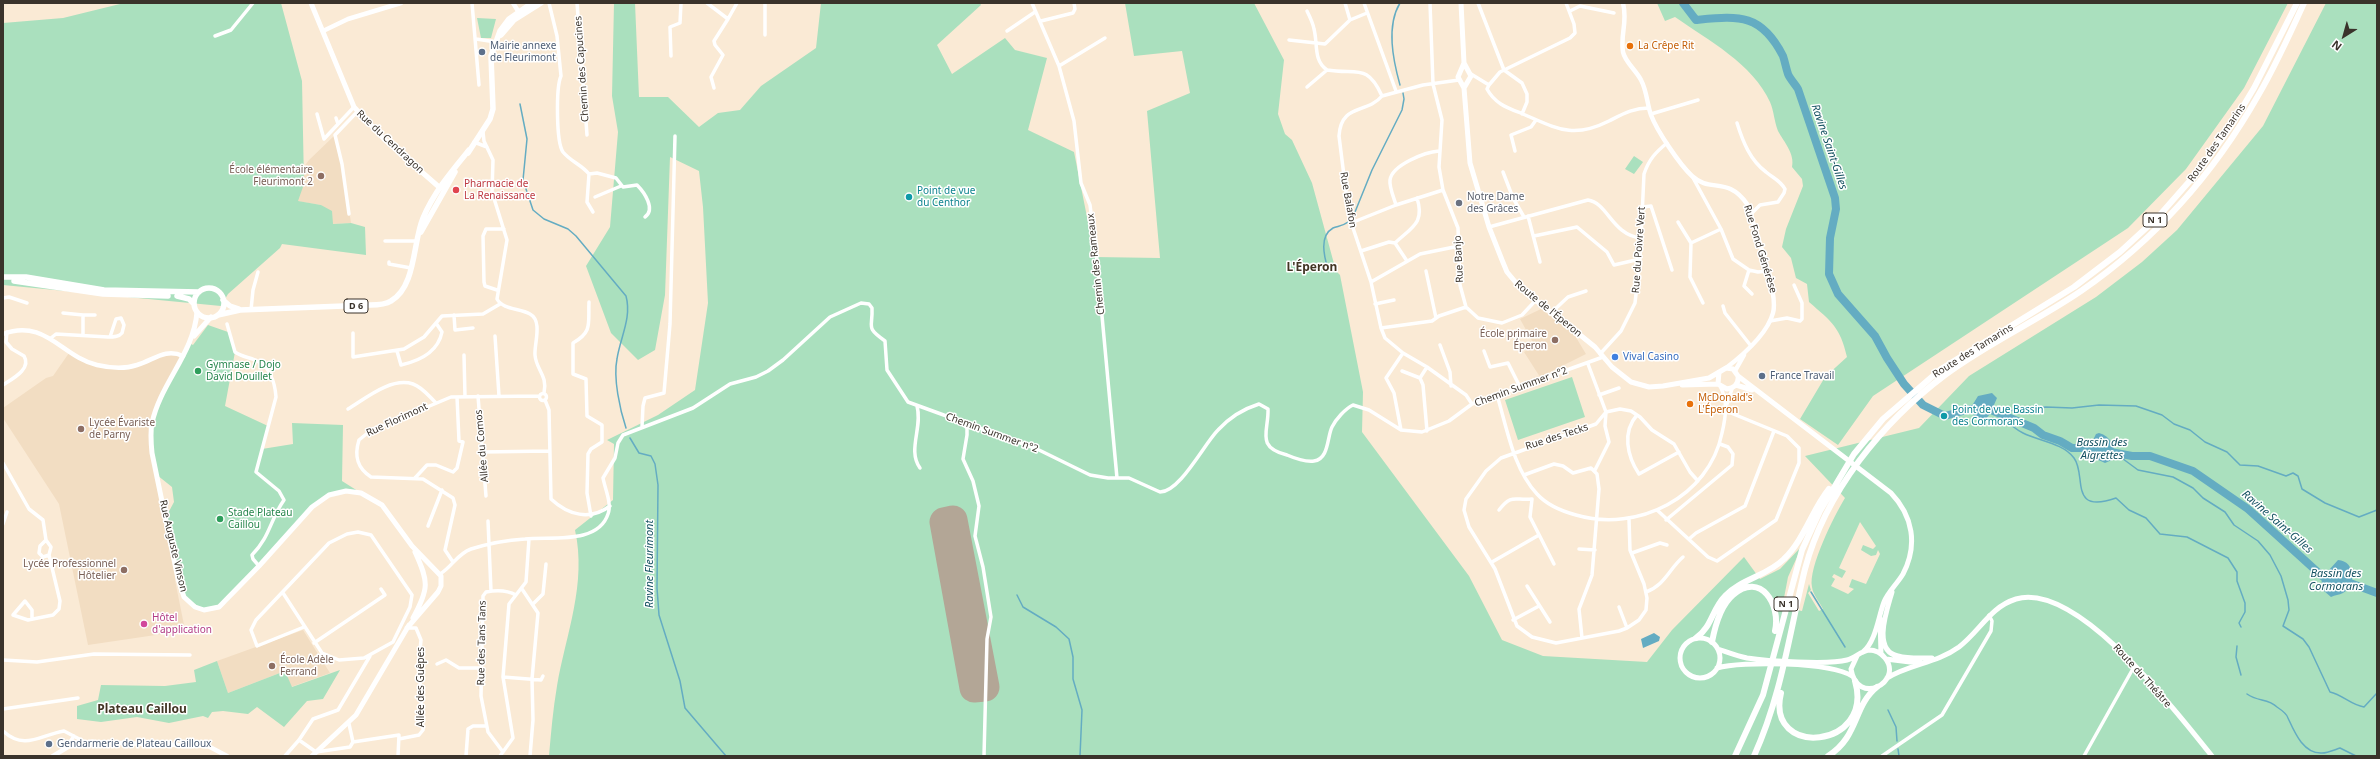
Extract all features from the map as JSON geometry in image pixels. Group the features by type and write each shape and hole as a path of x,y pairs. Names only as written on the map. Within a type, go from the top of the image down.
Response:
{"highway":[{"name":"Route des Tamarins","path":"1735,756 1745,737 1767,681 1802,550 1840,475 1883,419 1941,369 2074,287 2120,252 2158,217 2202,167 2236,118 2254,88 2297,3"},
{"name":"Route des Tamarins","path":"1754,756 1774,705 1784,672 1806,568 1818,533 1833,503 1855,467 1890,425 1945,375 2082,291 2124,258 2168,217 2209,170 2244,119 2260,92 2304,3"},
{"path":"1696,638 1706,630 1720,602 1729,591 1771,570 1789,555 1820,500 1840,475"},
{"path":"1712,642 1721,611 1734,593 1742,589 1757,588 1768,596 1776,610 1776,626 1768,668 1745,737"},
{"path":"1779,728 1779,705 1784,672"},
{"path":"1819,754 1830,750 1847,730 1858,701 1853,678"},
{"path":"1828,756 1843,746 1853,730 1867,698 1877,687"}],"main road":[{"name":"Rue du Cendragon","path":"311,3 355,109 439,187"},
{"name":"D 6","path":"218,314 240,310 384,304 395,298 401,291 411,268 417,240 442,192 483,130 493,109 490,72 491,56 503,24 532,3"},
{"name":"D 6","path":"520,13 541,3"},
{"path":"1463,3 1464,77"},
{"name":"Route de l'Éperon","path":"1464,77 1468,152 1489,227 1507,272 1522,290 1552,312 1631,382 1649,386 1669,384 1709,378 1719,372"},
{"name":"D 6","path":"439,187 469,150"},
{"path":"417,240 424,219 440,190 439,187"},
{"path":"3,276 26,277 104,290 199,292 211,289 218,292 223,300 230,306 240,310"},
{"path":"3,280 25,281 103,294 184,296 194,304 197,312 201,316 211,318 218,314 222,308 223,300"},
{"path":"194,304 199,292"},
{"name":"Rue Auguste Vinson","path":"197,312 195,330 158,403 152,422 151,437 152,454 178,579 184,597 195,608 204,610 219,607 259,566 312,507 329,495 346,491 361,493 382,505 412,546 439,572 441,586 432,600 406,629"},
{"name":"Rue Auguste Vinson","path":"188,343 211,318"},
{"path":"1717,668 1730,664 1765,662 1839,662 1857,656 1871,643 1881,610 1909,560 1912,530 1902,504 1875,479 1760,393 1738,376 1735,371 1726,368 1719,372 1719,384 1722,388 1734,387 1760,393"},
{"path":"1734,387 1738,376"},
{"name":"Route de l'Éperon","path":"1669,384 1719,384"},
{"name":"Rue Auguste Vinson","path":"314,754 349,724 363,706 397,647 426,588 426,575 412,546"},
{"path":"426,575 432,570 439,572"},
{"path":"426,588 427,595 432,600"},
{"path":"1893,588 1884,620 1883,634 1887,648 1897,656 1932,658"},
{"name":"Route du Théâtre","path":"1887,678 1902,670 1941,657 1959,646 1997,608 2017,599 2030,597 2047,599 2067,609 2101,634 2134,665 2212,756"},
{"path":"1881,610 1882,654"},
{"path":"1696,638 1705,638 1712,642 1718,649 1720,659 1717,668 1711,674 1697,677 1684,669 1680,654 1689,641 1696,638"},
{"path":"1718,649 1765,662"},
{"path":"1793,663 1830,669 1853,678 1865,688 1877,687 1887,678 1889,672 1886,659 1882,654 1869,650 1863,652"},
{"path":"1853,678 1853,662 1857,656"},
{"name":"Route du Théâtre","path":"1886,659 1910,662 1941,657"}],"street":[{"path":"215,36 231,30 254,3"},
{"path":"323,31 348,19 401,3"},
{"path":"472,3 479,85"},
{"path":"514,3 520,13"},
{"path":"549,3 557,36 561,76 558,82 560,95 557,107 560,148 589,174 597,173 616,178 621,186"},
{"name":"Chemin des Capucines","path":"577,3 587,135"},
{"path":"671,56 670,28 680,23 681,3"},
{"path":"707,3 728,19"},
{"path":"714,88 711,77 723,56 715,45 714,41 737,3"},
{"path":"765,3 765,35"},
{"name":"Chemin des Rameaux","path":"1032,3 1059,66 1074,121 1081,183 1088,198 1094,236 1116,478"},
{"path":"1041,21 1072,13 1075,9 1074,3"},
{"path":"1345,3 1350,20"},
{"path":"1364,3 1396,91"},
{"name":"Rue Banjo","path":"1430,3 1433,84 1442,120 1439,167 1443,190 1458,228 1460,285 1466,307"},
{"path":"1478,3 1504,70 1522,83 1527,94 1527,102 1522,114"},
{"path":"1566,3 1570,11 1575,33 1570,38 1500,72 1487,89 1492,98 1505,107 1550,127 1582,131 1597,127 1628,111 1649,108"},
{"name":"Rue Fond Générèse","path":"1623,3 1626,21 1623,53 1641,79 1651,114 1659,131 1692,176 1709,184 1733,188 1740,194 1750,214 1767,271 1774,296 1774,307 1770,321 1751,346 1726,368"},
{"path":"1570,11 1580,6 1614,13"},
{"path":"1307,11 1314,29 1318,61 1327,70 1367,75 1375,81 1382,96"},
{"path":"1007,31 1035,12"},
{"path":"1290,40 1325,44 1350,20 1367,13"},
{"path":"1059,66 1105,38"},
{"path":"476,39 497,41"},
{"path":"1307,87 1327,70"},
{"path":"1464,77 1476,78 1489,85"},
{"name":"Rue Balafon","path":"1464,77 1396,91 1382,96 1377,101 1351,112 1342,121 1339,128 1344,184 1351,223 1372,282 1380,328 1392,345 1427,367 1466,396 1472,404"},
{"path":"1651,114 1698,100"},
{"path":"317,114 324,139 355,109"},
{"path":"349,214 342,164 335,135 355,109"},
{"path":"336,118 338,124"},
{"path":"1515,151 1511,135 1532,127 1536,120"},
{"path":"1737,123 1744,144 1753,160 1765,172 1779,181 1784,188 1784,193 1778,202 1760,205 1750,214"},
{"path":"483,130 484,141 493,160 492,192 504,230 507,249 497,290 497,299 500,304 531,314 535,320 537,330 535,356 546,384 544,393 547,396 545,400 549,410 551,498 567,510 583,515 591,516 610,506"},
{"path":"642,427 645,398 664,393 670,324 675,136"},
{"path":"474,142 489,149"},
{"name":"Rue du Poivre Vert","path":"1602,356 1629,319 1635,303 1640,259 1644,174 1648,162 1668,143"},
{"path":"1396,205 1390,185 1392,176 1408,161 1420,154 1439,151"},
{"path":"1503,172 1513,198 1526,217 1534,236 1540,262"},
{"path":"589,174 587,202 593,212"},
{"path":"1692,176 1721,229 1733,259 1749,270 1758,272 1767,271"},
{"path":"595,197 621,186 634,184 639,188 649,206 650,211 645,217"},
{"path":"1351,223 1396,205 1443,190"},
{"path":"1395,243 1419,220 1421,212 1417,198"},
{"path":"1489,227 1580,201 1592,200 1630,237 1641,238"},
{"path":"1642,207 1651,206 1672,270"},
{"path":"1678,222 1691,243 1690,277 1703,303"},
{"path":"1534,236 1577,227 1607,252 1614,266 1640,259"},
{"path":"1691,243 1721,229"},
{"path":"497,290 485,286 484,282 484,236 486,230 504,230"},
{"path":"385,241 417,240"},
{"path":"1361,251 1389,242 1395,243 1407,261"},
{"path":"1372,282 1429,250 1459,246"},
{"path":"389,262 389,264 411,268"},
{"path":"1749,270 1744,286 1752,294"},
{"path":"1426,271 1436,318"},
{"path":"251,310 253,290 258,272"},
{"path":"1770,321 1778,321 1787,318 1800,321 1802,319 1802,304 1794,285"},
{"path":"1552,312 1568,296 1586,291"},
{"path":"3,298 9,298 27,303"},
{"path":"1375,304 1394,300"},
{"path":"1380,328 1432,321 1436,318 1466,307 1478,318 1502,323 1522,315 1536,300"},
{"path":"589,302 588,331 584,337 573,343 573,374 586,378 587,416 602,425 602,442 591,449 588,454 587,493 591,516"},
{"name":"Chemin Summer n°2","path":"610,506 603,478 615,458 623,435 642,427 658,423 693,408 730,384 756,377 768,371 783,360 830,317 865,303 872,308 870,326 876,334 885,341 886,363 892,380 906,400 917,406 1037,449 1090,475 1130,478 1156,491 1164,492 1178,482 1210,439 1229,420 1259,404 1268,409 1264,436 1269,445 1286,455 1314,461 1322,456 1333,426 1348,408 1353,405 1369,410 1401,430 1427,431 1449,421 1472,404 1588,364 1602,356"},
{"path":"353,333 353,358 397,351 420,341 442,316 488,313 500,304"},
{"path":"1723,306 1726,313 1751,346"},
{"path":"63,313 95,315"},
{"path":"83,315 83,335"},
{"path":"454,316 455,330 473,328"},
{"path":"51,338 56,334 110,337 122,333 124,322 121,318 116,319 110,337"},
{"path":"397,351 401,365 415,361 429,353 440,340 442,332 436,323"},
{"path":"227,324 235,352 245,358 257,360 265,367 274,382 276,389 276,397 256,472 279,491 284,500 274,515 267,538 252,554 252,559 259,566"},
{"path":"3,385 22,371 26,363 24,356 12,349 6,342 5,333 30,331 44,334 79,360 103,367 131,366 169,352 182,356"},
{"path":"495,336 499,396"},
{"path":"1440,345 1450,372 1451,386"},
{"path":"1484,351 1490,367 1508,362 1520,387"},
{"name":"Rue Fond Générèse","path":"1735,371 1746,351"},
{"path":"1401,430 1394,393 1386,378 1403,353"},
{"path":"464,355 465,396"},
{"path":"1588,364 1606,412 1605,426 1609,442 1595,470"},
{"path":"1420,378 1427,367"},
{"path":"1402,371 1420,378 1423,385 1427,431"},
{"path":"348,409 374,392 403,383 419,387 435,402"},
{"path":"1719,384 1726,409"},
{"path":"1629,519 1632,553 1646,592 1647,604 1643,615 1627,628 1556,643 1540,640 1524,633 1513,620 1492,562 1469,527 1465,505 1472,489 1486,471 1500,458 1514,452 1524,475 1537,494 1559,510 1596,520 1629,519 1657,510 1677,498 1698,481 1712,464 1720,444 1726,409 1734,387"},
{"path":"1599,395 1619,388"},
{"path":"544,393 539,396 541,400 545,400"},
{"name":"Rue Florimont","path":"453,562 445,550 455,501 442,490 423,479 371,478 365,474 357,461 357,447 359,440 370,431 435,402 465,396 539,396"},
{"name":"Allée du Comos","path":"478,396 486,496"},
{"name":"Rue des Tecks","path":"1497,396 1514,452 1596,424 1606,412"},
{"path":"415,478 427,465 436,465 453,472 457,468 463,442 459,441 457,397"},
{"path":"917,406 920,415 914,454 915,461 920,468"},
{"path":"1606,412 1624,408 1637,415 1652,430 1674,444 1690,472 1698,481"},
{"path":"1657,510 1666,520 1708,557 1717,561 1776,520 1799,463 1801,453 1792,439 1726,409"},
{"path":"1637,415 1629,428 1628,446 1630,457 1639,474 1679,452"},
{"path":"961,421 967,428 963,459 972,481 979,506 975,536 983,567 991,617 987,639 984,756"},
{"path":"1689,539 1696,533 1745,506 1774,430"},
{"path":"1666,520 1732,465 1733,454 1728,447 1720,444"},
{"path":"482,452 549,451"},
{"path":"3,463 29,509 43,520 46,540 51,547 49,555 60,601 59,609 52,615 28,620 13,615 25,601 32,610 32,618"},
{"path":"1524,475 1554,464 1563,466 1573,473 1586,468 1595,470"},
{"path":"1582,638 1579,609 1591,580 1595,550 1599,479 1595,470"},
{"path":"428,526 442,490"},
{"path":"1537,494 1532,499 1530,517 1554,564"},
{"path":"1499,510 1513,498 1532,499"},
{"path":"439,572 464,552 489,545 529,539 573,537 591,531 603,523 609,513 610,506"},
{"path":"3,524 7,512"},
{"path":"488,521 491,591"},
{"path":"283,593 304,628 322,653 339,660 348,660 370,655 393,642 410,607 412,595 371,535 358,532 333,540 252,625 251,630 257,646 304,628"},
{"path":"1492,562 1539,535"},
{"path":"500,756 512,743 513,738 503,677 509,604 526,582 529,539"},
{"path":"46,540 40,546 39,553 44,557 49,555"},
{"path":"1632,553 1660,544 1667,545"},
{"path":"1579,549 1595,550"},
{"path":"1646,592 1662,583 1682,557"},
{"path":"533,604 543,594 546,564"},
{"path":"1527,586 1550,622"},
{"path":"314,643 385,595 381,589"},
{"path":"522,589 538,613 532,680 533,720 530,756"},
{"name":"Rue des Tans Tans","path":"503,752 492,740 486,726 481,696 480,668 483,596 486,592 491,591 509,592 516,595"},
{"path":"1513,620 1539,606"},
{"path":"1619,607 1627,628"},
{"path":"1882,756 1942,715 1991,632 1992,621 1989,615"},
{"name":"Allée des Guêpes","path":"353,742 399,735 399,739 419,735 423,730 419,661 421,640 416,628 406,629"},
{"path":"397,634 406,629"},
{"path":"393,642 397,647"},
{"path":"3,660 37,662 94,654 190,655"},
{"path":"285,756 299,740 313,719 338,710 370,655"},
{"path":"437,664 446,660 459,668 480,668"},
{"path":"2084,756 2134,665"},
{"path":"503,677 541,680 543,676"},
{"path":"3,709 78,698"},
{"path":"299,740 314,754 344,749 350,747 353,742 349,724"},
{"path":"466,756 468,729 473,726 486,726"},
{"path":"3,731 12,738 26,741 35,740 64,731 85,742"},
{"path":"67,747 74,736"},
{"path":"398,756 399,739"},
{"path":"52,756 67,747 85,742 206,746 227,756"}],"shaded area":[{"name":"École élémentaire Fleurimont 2","path":"335,135 342,164 351,223 333,224 321,205 296,201 289,187 309,160"},
{"name":"École primaire Éperon","path":"1541,309 1574,334 1586,354 1540,377 1524,352 1535,346 1520,319"},
{"path":"69,353 103,367 131,366 165,353 183,356 151,437 178,579 175,580 184,625 176,632 88,645 59,504 3,418 3,408 46,378 53,376"},
{"name":"École Adèle Ferrand","path":"303,630 330,673 291,687 285,671 228,693 217,661"}],"green space":[{"path":"124,3 281,3 302,81 304,184 298,201 321,205 332,211 333,224 351,223 365,227 366,255 282,244 280,248 228,294 221,306 3,285 3,23 63,18"},
{"path":"614,3 635,3 639,97 668,97 699,127 718,113 740,110 761,86 816,48 821,3 980,3 981,5 937,45 952,74 1005,38 1015,50 1047,58 1028,130 1074,152 1095,257 1160,258 1147,111 1190,93 1182,51 1134,56 1125,3 1254,3 1284,60 1278,114 1285,134 1292,140 1312,183 1336,271 1340,275 1363,392 1362,432 1469,576 1502,640 1543,656 1647,662 1672,630 1744,557 1760,579 1780,569 1802,546 1788,577 1783,603 1791,609 1802,611 1809,584 1811,590 1808,593 1819,611 1823,609 1813,590 1812,578 1823,542 1845,498 1805,456 1919,428 1969,376 2096,297 2142,262 2177,230 2263,126 2326,3 2377,3 2377,756 549,756 557,686 577,589 579,570 575,530 613,500 614,444 607,440 658,415 695,390 708,303 703,207 699,171 670,157 665,295 655,350 638,360 611,333 586,266 610,227 618,132 612,96","holes":["1860,522 1876,546 1873,549 1863,545 1861,550 1871,556 1876,555 1878,550 1880,554 1866,584 1852,579 1849,587 1854,589 1848,594 1831,586 1835,579 1832,577 1834,574 1842,578 1846,571 1839,568"]},
{"path":"1657,3 2288,3 2244,88 2186,169 2128,228 1873,396 1838,445 1800,419 1825,377 1847,357 1838,332 1829,320 1809,302 1807,284 1796,278 1791,258 1782,247 1786,229 1803,186 1802,179 1792,167 1792,157 1778,131 1770,102 1753,76 1741,64 1715,44 1675,17 1665,21"},
{"path":"477,18 496,19 491,38 481,38"},
{"path":"1634,156 1643,162 1634,174 1625,169"},
{"path":"208,325 228,332 235,352 225,406 268,426 262,449 293,444 292,423 343,425 342,481 361,493 353,491 321,499 226,603 204,610 184,597 166,517 174,502 172,487 157,475 151,437 155,413 189,343 193,345"},
{"path":"1572,377 1585,417 1518,440 1505,400"},
{"path":"217,661 228,693 285,671 292,687 340,670 323,699 307,701 284,727 257,707 248,714 223,711 212,712 208,718 203,716 169,723 137,717 101,722 77,719 77,706 98,700 101,685 165,686 196,682 194,670"}],"water":[{"path":"1992,393 1997,398 1990,414 1983,422 1976,418 1970,409 1978,396"},
{"name":"Bassin des Aigrettes","path":"2099,433 2110,440 2114,451 2114,459 2105,463 2094,458 2089,448 2096,434"},
{"name":"Bassin des Cormorans","path":"2338,560 2344,561 2351,569 2352,580 2347,590 2331,597 2324,591 2321,579"},
{"path":"1654,633 1660,637 1659,641 1643,648 1641,639"}],"waterway":[{"path":"1400,3 1393,22 1392,43 1400,85"},
{"name":"Ravine Saint-Gilles","path":"1683,3 1696,20 1725,18 1747,20 1766,32 1775,42 1783,56 1787,72 1798,89 1835,198 1836,209 1830,238 1829,274 1838,294 1875,336 1904,384 1923,405 1945,416 1970,409 1991,410 2034,428 2043,435 2060,441 2072,448 2089,448 2132,456 2150,456 2193,471 2248,509 2322,576 2333,574"},
{"path":"1355,212 1372,170 1402,110 1404,99 1403,93"},
{"name":"Ravine Fleurimont","path":"520,104 527,139 523,180 533,210 544,219 568,229 576,236 626,296 628,312 627,320 618,351 616,367 619,403 626,428"},
{"path":"1328,269 1324,252 1324,241 1326,236 1333,228 1348,222"},
{"path":"1996,412 2046,407 2072,408 2099,405 2136,406 2162,415 2174,424 2190,430 2205,442 2227,452 2240,465 2258,466 2286,476 2293,473 2298,476 2302,489 2325,503 2359,517 2377,510"},
{"path":"1997,413 2019,431 2064,449 2069,453 2078,465 2082,491 2085,497 2091,501 2101,502 2116,498 2129,510 2146,518 2160,534 2187,537 2228,558 2237,572 2237,581 2245,603 2245,612 2239,623 2241,627"},
{"name":"Ravine Fleurimont","path":"630,438 639,453 651,456 655,464 658,485 657,588 659,615 680,681 685,708 726,756"},
{"path":"2115,453 2138,470 2173,477 2193,488 2203,498 2225,512 2234,525 2258,541 2270,555 2281,576 2288,600 2289,610 2283,626 2303,639 2309,647 2330,692 2364,707 2377,693"},
{"name":"Ravine Saint-Gilles","path":"2343,575 2350,583 2377,593"},
{"path":"1811,592 1845,647"},
{"path":"1017,595 1023,607 1056,627 1069,639 1073,657 1073,679 1082,710 1080,756"},
{"path":"2237,646 2236,657 2241,675"},
{"path":"2247,694 2274,704 2287,716 2300,741 2310,750 2322,753 2340,748 2356,756"},
{"path":"1888,710 1896,727 1897,741"},
{"path":"1898,749 1899,756"}],"runway":[{"path":"953,520 985,687 974,688 944,522 953,520"}],"place":[{"name":"La Crêpe Rit","path":"1630,46"},
{"name":"Mairie annexe de Fleurimont","path":"482,52"},
{"name":"École élémentaire Fleurimont 2","path":"321,176"},
{"name":"Pharmacie de La Renaissance","path":"456,190"},
{"name":"Point de vue du Centhor","path":"909,197"},
{"name":"Notre Dame des Grâces","path":"1459,203"},
{"name":"École primaire Éperon","path":"1555,340"},
{"name":"Vival Casino","path":"1615,357"},
{"name":"Gymnase / Dojo David Douillet","path":"198,371"},
{"name":"France Travail","path":"1762,376"},
{"name":"McDonald's L'Éperon","path":"1690,404"},
{"name":"Point de vue Bassin des Cormorans","path":"1944,416"},
{"name":"Lycée Évariste de Parny","path":"81,429"},
{"name":"Stade Plateau Caillou","path":"220,519"},
{"name":"Lycée Professionnel Hôtelier","path":"124,570"},
{"name":"Hôtel d'application","path":"144,624"},
{"name":"École Adèle Ferrand","path":"272,666"},
{"name":"Gendarmerie de Plateau Cailloux","path":"49,744"}],"district":[{"name":"L'Éperon","path":"1312,268"},
{"name":"Plateau Caillou","path":"142,710"}]}
